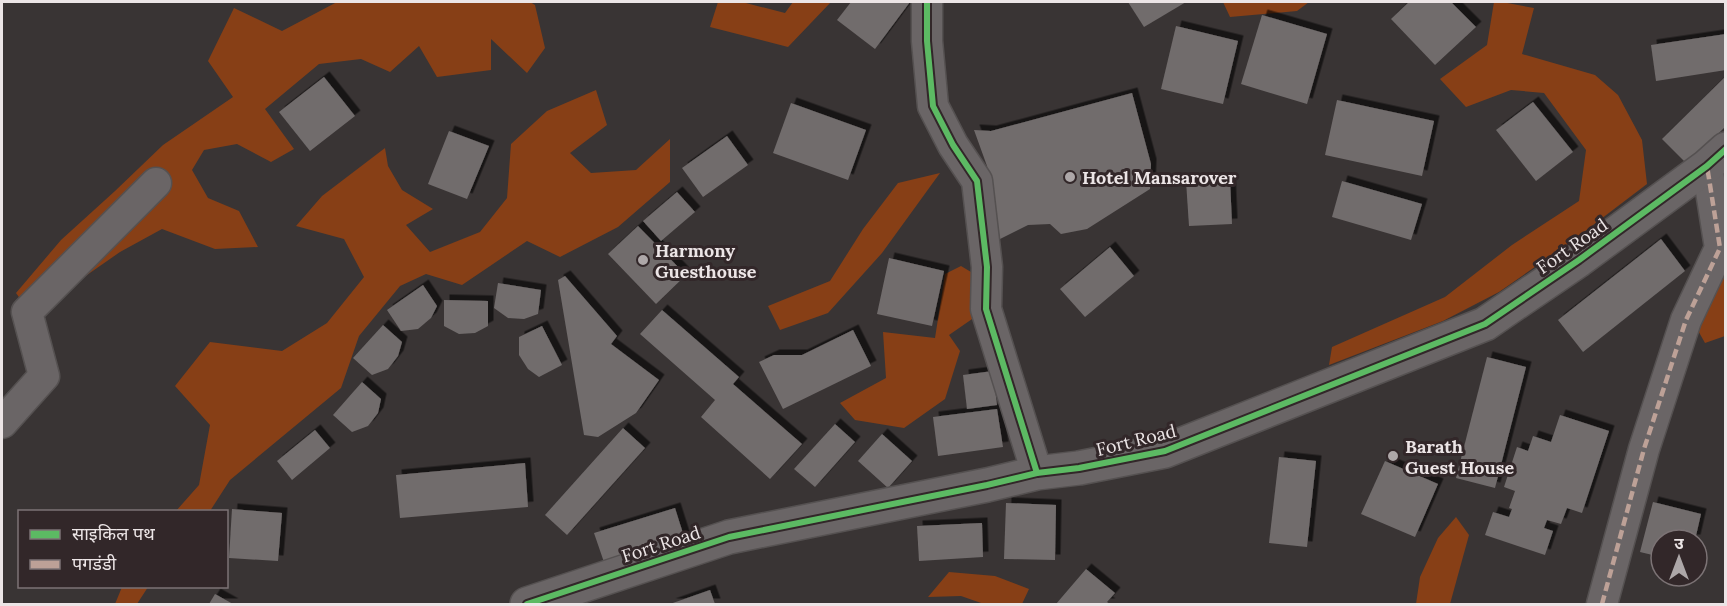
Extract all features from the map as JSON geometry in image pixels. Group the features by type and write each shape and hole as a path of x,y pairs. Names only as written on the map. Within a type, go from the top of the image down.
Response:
{"street":[{"path":"927,2 927,42 933,106 953,145 977,181 987,267 986,309 1037,473"},
{"path":"1602,604 1644,449 1686,320 1720,248 1716,158"},
{"name":"Fort Road","path":"527,604 729,537 1037,473 1079,468 1165,451 1485,324 1579,260 1716,158"},
{"path":"2,423 44,376 27,312 156,183"}],"shaded area":[{"path":"337,2 530,2 535,5 545,48 527,73 491,39 491,70 437,77 419,46 390,72 361,59 319,64 265,109 294,149 271,162 237,144 204,150 192,170 208,198 239,211 258,247 215,249 162,229 120,252 31,314 16,293 61,240 163,145 233,97 208,61 234,8 282,31"},
{"path":"718,2 742,2 785,13 793,2 831,2 788,47 710,27"},
{"path":"1223,2 1309,2 1297,11 1230,17"},
{"path":"1494,2 1534,8 1522,54 1595,75 1618,95 1642,140 1647,184 1572,241 1499,292 1443,321 1329,365 1332,347 1445,297 1512,245 1579,201 1586,150 1544,93 1511,90 1466,107 1440,79 1487,45"},
{"path":"596,90 607,125 570,153 591,173 636,170 670,139 670,182 618,227 560,257 527,241 462,285 426,274 400,286 359,336 341,388 230,480 211,510 177,510 199,485 210,425 175,386 210,342 282,351 327,323 364,277 344,239 296,226 322,196 385,148 388,166 402,190 433,209 406,225 430,252 480,232 507,198 511,144 547,111"},
{"path":"940,173 882,253 828,313 780,330 768,306 830,281 863,229 898,183"},
{"path":"1725,179 1725,336 1705,343 1696,327 1721,184"},
{"path":"961,266 976,275 975,317 949,335 960,351 945,399 904,428 855,420 840,403 886,378 883,332 935,338 945,274"},
{"path":"1456,517 1469,535 1450,604 1416,604 1420,577 1438,538"},
{"path":"949,572 995,576 1029,589 1022,604 984,604 961,596 928,597"},
{"path":"121,588 147,588 137,604 115,604"}],"building":[{"path":"851,2 910,2 875,49 837,20"},
{"path":"1128,2 1186,2 1144,27"},
{"path":"1409,2 1451,2 1476,27 1435,65 1391,19"},
{"path":"1262,15 1327,34 1307,104 1241,84"},
{"path":"1176,26 1238,41 1223,104 1161,89"},
{"path":"1726,34 1726,70 1656,81 1651,45"},
{"path":"1726,76 1726,126 1687,164 1662,139"},
{"path":"324,77 355,116 310,151 279,112"},
{"name":"Hotel Mansarover","path":"1132,93 1151,164 1150,189 1087,229 1061,234 1050,224 1028,225 1000,239 987,166 974,130 991,131"},
{"path":"1337,100 1434,121 1422,176 1325,155"},
{"path":"1533,102 1573,152 1536,181 1496,130"},
{"path":"791,103 866,130 848,180 773,153"},
{"path":"449,131 489,146 467,199 428,184"},
{"path":"727,136 748,165 703,197 682,168"},
{"path":"1230,179 1232,224 1189,226 1186,181"},
{"path":"1342,181 1422,204 1411,240 1332,217"},
{"path":"677,192 695,212 661,241 643,221"},
{"path":"638,226 686,275 656,304 608,254"},
{"path":"1661,239 1685,271 1583,352 1558,320"},
{"path":"1110,247 1134,276 1085,317 1060,289"},
{"path":"889,258 944,271 932,326 877,314"},
{"path":"565,276 617,336 611,344 659,380 636,413 598,437 584,435 558,280"},
{"path":"498,283 541,290 538,314 524,319 508,318 494,308"},
{"path":"423,285 437,306 431,318 418,329 401,331 387,310"},
{"path":"444,300 488,301 488,326 475,333 459,334 444,326"},
{"path":"662,310 739,377 733,384 802,444 770,479 701,417 715,400 640,334"},
{"path":"383,325 402,342 398,356 388,369 372,375 353,358"},
{"path":"542,326 562,365 539,377 528,369 519,355 519,337"},
{"path":"853,330 871,366 783,409 759,362 774,355 802,355"},
{"path":"1487,357 1526,367 1495,488 1456,478"},
{"path":"993,371 997,405 967,409 963,375"},
{"path":"362,382 381,399 378,413 368,426 352,432 333,415"},
{"path":"997,409 1003,447 938,456 933,417"},
{"path":"1560,415 1609,431 1582,513 1567,508 1561,524 1547,520 1544,528 1553,531 1545,555 1485,535 1493,512 1509,517 1512,509 1509,508 1515,491 1504,487 1517,447 1528,451 1533,436 1551,442"},
{"path":"835,424 855,442 815,487 794,469"},
{"path":"623,428 645,448 567,535 545,515"},
{"path":"315,430 330,448 292,480 277,461"},
{"path":"882,434 912,461 888,488 858,461"},
{"path":"1279,457 1316,461 1307,547 1269,543"},
{"path":"1385,461 1438,484 1415,537 1361,514"},
{"path":"525,463 528,507 400,518 396,475"},
{"path":"1653,502 1701,514 1698,528 1649,528 1649,554 1640,552"},
{"path":"1006,503 1056,505 1055,560 1004,559"},
{"path":"675,508 686,543 606,568 594,533"},
{"path":"232,509 282,513 278,561 229,558"},
{"path":"982,523 983,557 919,561 917,526"},
{"path":"1086,569 1115,593 1107,602 1110,604 1056,604"},
{"path":"710,590 715,604 670,604"},
{"path":"215,594 233,604 209,604"}],"marked path":[{"path":"1602,604 1644,449 1686,320 1720,248 1707,166"}],"cycle path":[{"path":"927,2 927,41 933,106 953,145 977,181 987,267 986,309 1037,473"},
{"path":"527,604 729,537 1037,473 1079,468 1165,451 1485,324 1579,260 1707,166 1726,149"}],"place":[{"name":"Hotel Mansarover","path":"1070,177"},
{"name":"Harmony Guesthouse","path":"643,260"},
{"name":"Barath Guest House","path":"1393,456"}]}
